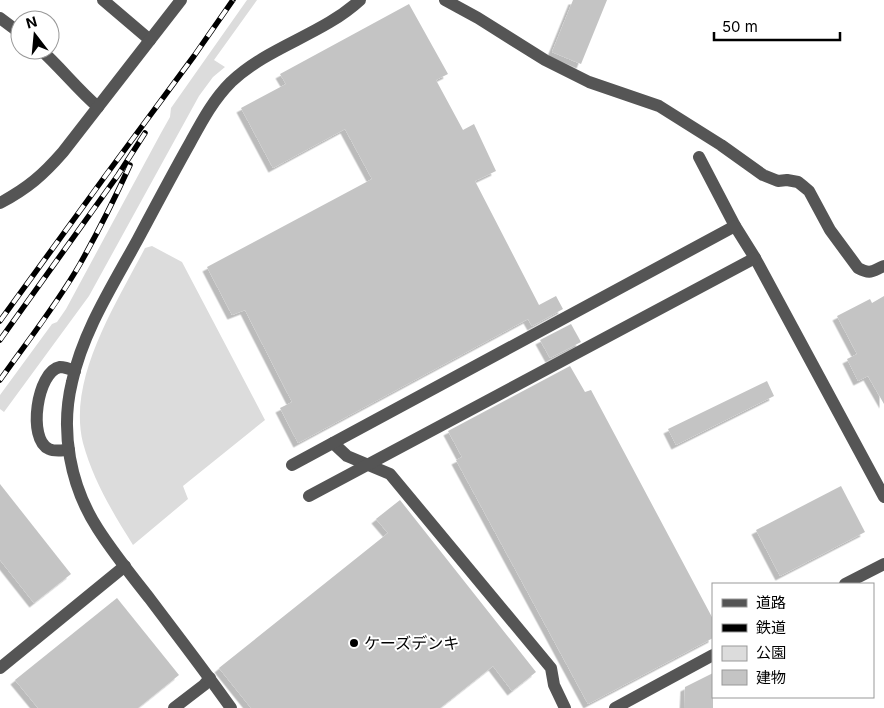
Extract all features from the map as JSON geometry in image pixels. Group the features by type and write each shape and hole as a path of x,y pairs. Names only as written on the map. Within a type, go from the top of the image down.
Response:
{"street":[{"path":"103,0 150,40"},
{"path":"0,203 38,178 63,152 182,0"},
{"path":"231,708 97,528 88,512 74,478 69,450 68,403 72,382 85,339 211,105 222,92 260,60 336,19 360,0"},
{"path":"445,0 478,18 545,60 574,75 659,106 721,145 763,175 778,181 798,182 809,191 830,230 858,268 870,273 884,266"},
{"path":"0,18 10,26"},
{"path":"52,60 87,98 98,107"},
{"path":"699,157 735,226 756,258 884,497"},
{"path":"292,465 735,226"},
{"path":"309,496 756,258"},
{"path":"69,450 48,449 44,445 38,431 38,404 41,392 51,373 59,367 75,371"},
{"path":"333,443 347,456 390,474 551,668 554,685 565,708"},
{"path":"847,583 884,564"},
{"path":"0,668 125,566"},
{"path":"615,708 712,656"},
{"path":"174,708 204,685 210,678"}],"green space":[{"path":"247,0 257,0 214,60 225,67 213,77 199,96 89,296 4,412 0,409 0,395 52,324 57,322 66,309 170,117 171,108"},
{"path":"152,246 182,262 265,420 183,486 188,499 133,545 111,508 92,470 83,443 80,419 82,393 97,342 108,317 145,248"}],"building":[{"path":"573,0 607,0 581,64 552,52"},
{"path":"409,4 448,74 436,80 463,130 474,124 496,171 475,181 539,305 556,296 563,309 532,326 528,319 298,443 280,408 292,402 245,310 232,315 207,267 372,179 345,129 273,168 241,108 286,84 280,74"},
{"path":"884,296 884,404 868,376 858,381 847,359 857,354 837,316 870,299 872,303"},
{"path":"571,324 581,342 550,358 540,340"},
{"path":"570,366 585,392 591,390 712,617 712,639 588,704 456,460 462,457 448,431"},
{"path":"767,381 774,396 676,445 668,429"},
{"path":"0,484 71,574 34,603 0,560"},
{"path":"841,486 865,532 780,576 756,530"},
{"name":"ケーズデンキ","path":"400,500 536,672 512,691 493,666 440,708 251,708 219,668 388,533 376,519"},
{"path":"117,598 179,675 138,708 38,708 15,680"},
{"path":"712,674 713,708 684,708 685,687"}],"railway":[{"path":"0,321 233,0"},
{"path":"0,340 118,175 145,133"},
{"path":"0,380 71,279 100,227 130,165"}],"place":[{"name":"ケーズデンキ","path":"354,643"}]}
